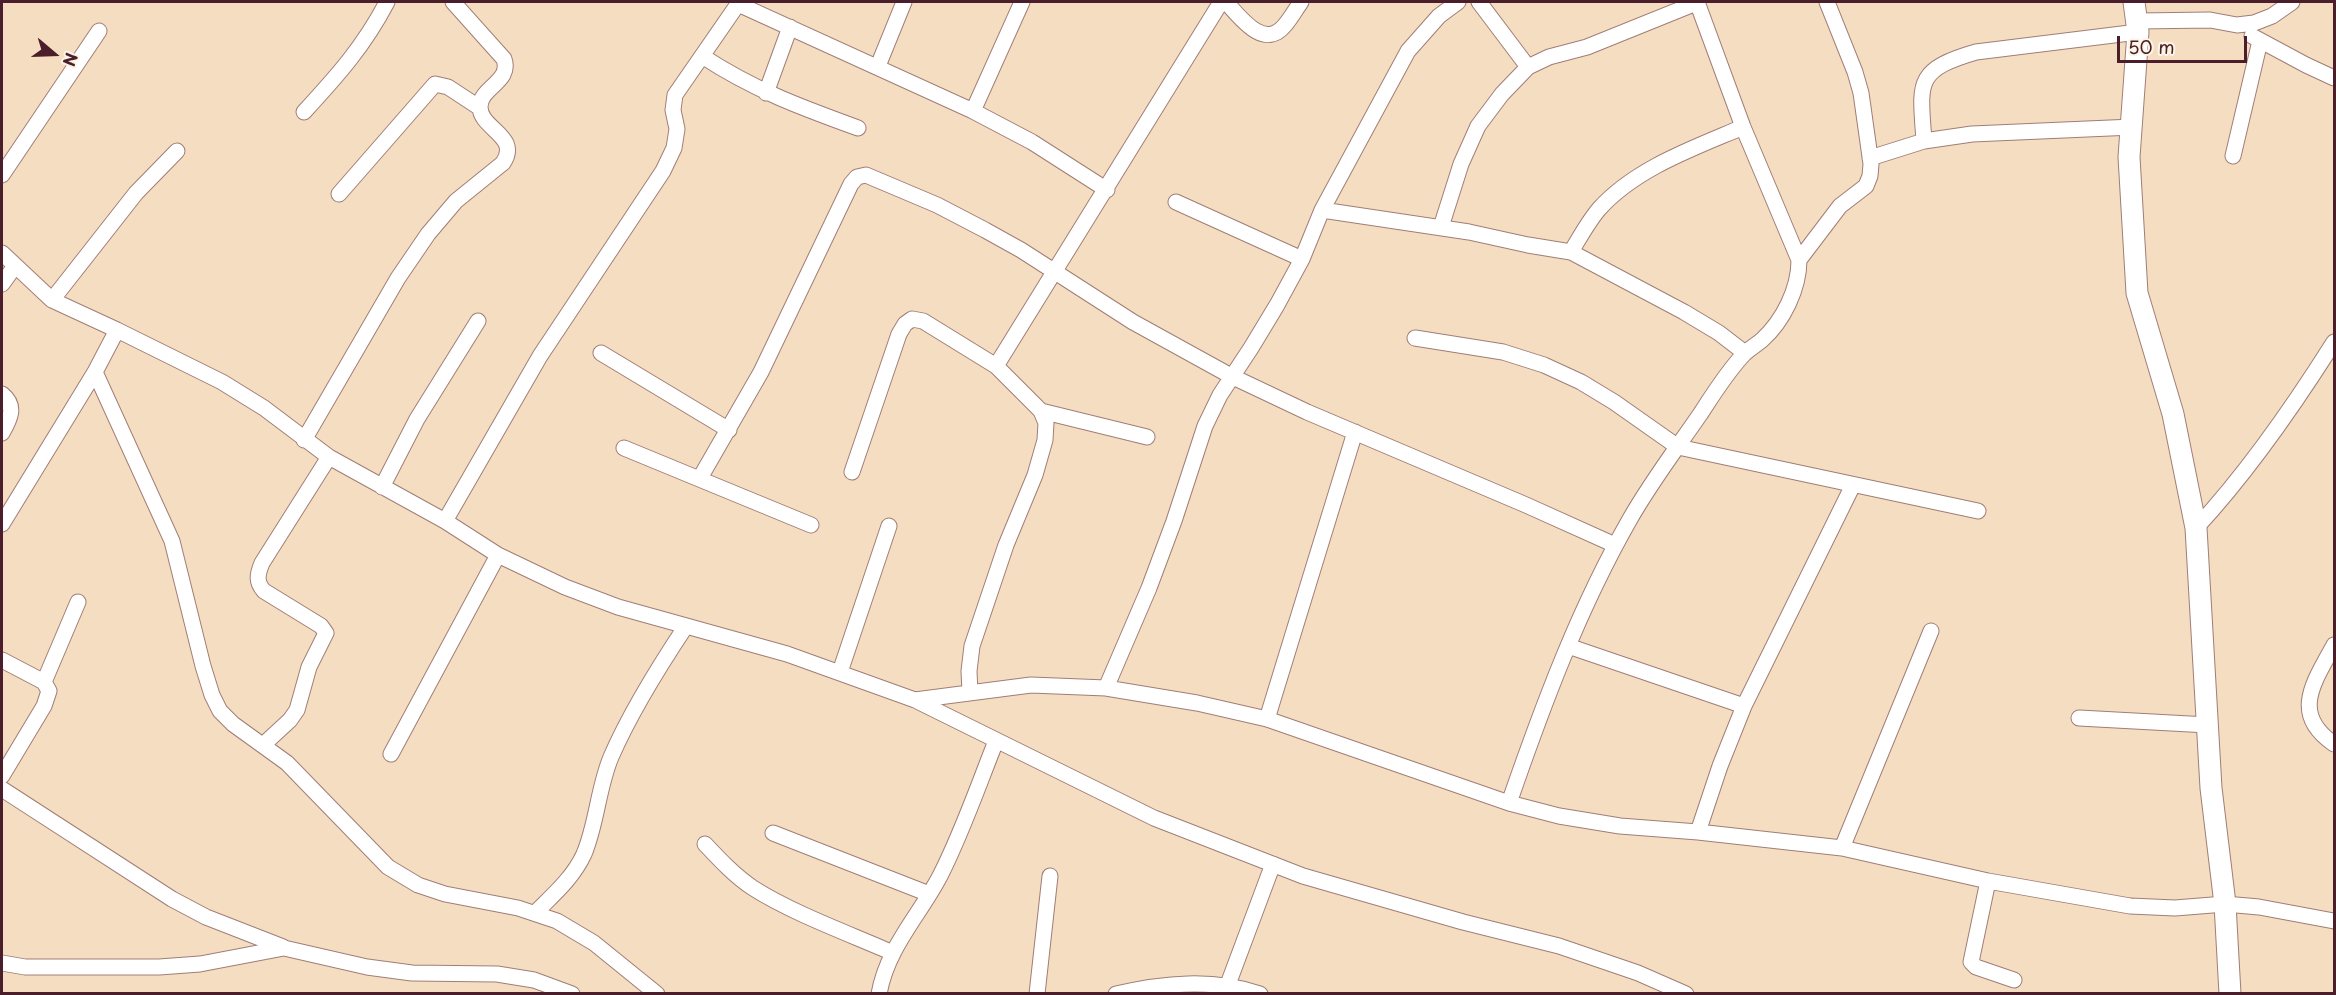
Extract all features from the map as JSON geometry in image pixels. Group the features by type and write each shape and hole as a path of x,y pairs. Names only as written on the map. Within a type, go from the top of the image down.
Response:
{"main road":[{"path":"2137,18 2133,127 2129,158 2138,293 2172,414 2196,528 2211,788 2225,904 2230,993"}],"street":[{"path":"304,112 344,70 364,43 387,2"},
{"path":"304,440 398,278 428,234 456,201 503,163 507,157 507,144 482,114 480,108 484,96 504,75 507,65 453,2"},
{"path":"879,66 904,2"},
{"path":"973,111 1022,2"},
{"path":"996,366 1223,2 1253,30 1264,35 1275,34 1285,26 1301,2"},
{"path":"1106,688 1170,532 1205,426 1231,376 1251,348 1302,260 1322,210 1408,51 1439,16 1458,2"},
{"path":"1479,2 1528,67"},
{"path":"1441,227 1461,164 1479,126 1502,94 1528,67 1549,57 1587,47 1697,2 1743,127 1799,260 1799,277 1778,322 1762,340 1745,353 1723,380 1637,506 1615,545 1539,715 1509,803"},
{"path":"1799,260 1840,207 1866,186 1870,177 1870,158 1861,93 1827,2"},
{"path":"1924,141 1921,91 1927,76 1935,68 1954,58 2137,18 2210,20 2237,25 2254,23 2272,16 2292,2"},
{"path":"444,521 540,356 663,171 674,148 677,129 673,110 675,95 739,3 973,111 1032,142 1107,190"},
{"path":"2237,25 2260,41 2334,78"},
{"path":"766,93 790,27"},
{"path":"2,175 99,31"},
{"path":"2233,156 2260,41"},
{"path":"702,56 766,93 858,128"},
{"path":"339,194 435,84 448,87 480,108"},
{"path":"1571,252 1600,209 1626,187 1671,158 1743,127"},
{"path":"1870,158 1924,141 1972,134 2133,127"},
{"path":"52,300 136,193 177,151"},
{"path":"700,478 760,372 851,184 857,177 866,175 937,205 1012,245 1133,322 1231,376 1615,545"},
{"path":"1176,202 1302,260"},
{"path":"1322,210 1441,227 1571,252 1684,312 1719,333 1745,353"},
{"path":"2,253 52,300 222,382 264,408 329,457 444,521 498,555 565,587 607,603 787,654 915,700 1154,818 1273,864 1337,886 1559,946 1638,973 1686,993"},
{"path":"2,284 15,266"},
{"path":"852,472 899,334 905,324 912,319 923,321 996,366 1041,411 1046,423 1045,440 1035,475 1006,545 972,646 969,671 970,692"},
{"path":"382,487 417,418 478,321"},
{"path":"2,525 95,372 117,330"},
{"path":"1415,338 1503,352 1544,365 1581,382 1614,402 1678,447 1978,511"},
{"path":"2196,528 2223,499 2333,349"},
{"path":"601,353 729,430"},
{"path":"95,372 172,541 212,695 220,711 287,763 388,867 418,885 445,894 518,908 557,921 594,943 657,993"},
{"path":"2,394 12,407 10,418 2,433"},
{"path":"1041,411 1147,437"},
{"path":"1266,718 1355,432"},
{"path":"624,448 811,525"},
{"path":"263,745 290,720 297,710 309,667 326,633 321,626 264,591 258,585 258,574 261,563 329,457"},
{"path":"1698,832 1720,766 1744,706 1853,485"},
{"path":"840,672 889,526"},
{"path":"391,754 498,555"},
{"path":"44,682 78,602"},
{"path":"535,913 576,869 585,851 610,759 642,695 686,626"},
{"path":"1842,848 1931,631"},
{"path":"2334,645 2309,699 2310,720 2323,736 2334,744"},
{"path":"1568,646 1744,706"},
{"path":"2,660 44,682 49,691 44,706 2,776"},
{"path":"915,700 1031,685 1106,688 1197,702 1266,718 1509,803 1559,816 1620,826 1842,848 1988,880 2130,906 2175,908 2225,904 2259,907 2334,921"},
{"path":"2079,718 2208,725"},
{"path":"879,993 881,981 905,930 946,866 996,741"},
{"path":"2,789 172,899 206,917 284,948 367,967 412,973 496,974 534,980 572,993"},
{"path":"773,834 929,894"},
{"path":"705,844 727,867 754,888 789,907 893,953"},
{"path":"1227,987 1273,864"},
{"path":"1037,993 1050,876"},
{"path":"1988,880 1971,962 1976,967 2014,980"},
{"path":"2,963 25,967 159,967 200,964 284,948"},
{"path":"515,993 518,978"},
{"path":"1116,993 1153,985 1195,983 1260,993"}]}
